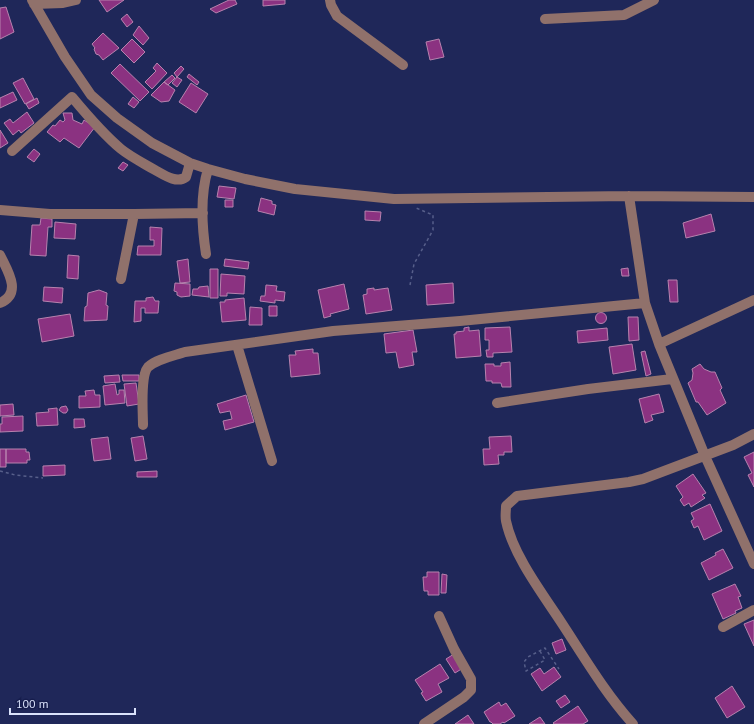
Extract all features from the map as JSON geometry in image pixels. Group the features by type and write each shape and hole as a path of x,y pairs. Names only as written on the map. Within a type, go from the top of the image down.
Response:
{"street":[{"path":"33,2 63,3 76,0"},
{"path":"330,0 337,16 403,65"},
{"path":"545,19 624,15 654,0"},
{"path":"33,2 65,57 91,95 116,118 152,143 190,163 208,169 245,179 295,189 394,199 629,196 754,197"},
{"path":"12,152 85,86"},
{"path":"72,97 107,136 136,159 164,175 177,180 183,180 186,178 190,163"},
{"path":"206,254 203,235 203,213 205,178 208,169"},
{"path":"629,196 645,303 672,379 754,564"},
{"path":"0,210 50,214 203,213"},
{"path":"121,279 134,214"},
{"path":"0,255 8,270 11,281 11,293 8,299 0,303"},
{"path":"659,344 754,300"},
{"path":"143,425 143,376 147,368 152,364 168,357 185,352 340,330 460,321 645,303"},
{"path":"238,345 272,461"},
{"path":"497,403 588,389 672,379"},
{"path":"633,724 620,710 599,682 529,573 513,543 505,520 506,506 517,496 629,482 705,456 733,445 754,434"},
{"path":"723,627 754,610"},
{"path":"429,723 469,693 472,687 471,679 454,649 439,616"}],"path":[{"path":"410,285 414,264 433,230 433,215 414,207"},
{"path":"0,471 15,475 43,478"},
{"path":"551,657 526,671 524,662 545,648 551,657 559,669"},
{"path":"540,651 545,660"}],"building":[{"path":"99,0 124,0 107,12"},
{"path":"229,0 235,0 237,4 216,13 210,9"},
{"path":"263,0 285,0 285,4 263,6"},
{"path":"6,7 14,32 0,39 0,8"},
{"path":"127,14 133,22 127,27 121,19"},
{"path":"139,26 149,38 143,45 133,35"},
{"path":"103,33 119,48 103,60 96,54 95,48 92,44"},
{"path":"132,39 145,52 134,63 121,50"},
{"path":"439,39 444,57 430,60 426,42"},
{"path":"157,63 167,73 152,89 145,82 156,71 153,68"},
{"path":"120,64 149,92 140,101 111,73"},
{"path":"181,66 184,69 177,77 174,73"},
{"path":"189,74 199,82 197,85 187,77"},
{"path":"172,75 175,78 168,85 164,82"},
{"path":"177,77 182,80 177,87 172,83"},
{"path":"23,78 34,99 25,104 13,83"},
{"path":"164,82 175,90 169,101 161,102 151,95"},
{"path":"191,83 208,94 196,113 179,102"},
{"path":"13,92 17,100 0,108 0,98"},
{"path":"133,97 139,102 134,108 128,104"},
{"path":"37,98 39,103 29,109 26,104"},
{"path":"27,112 34,123 21,133 19,130 13,135 4,123 10,119 13,123"},
{"path":"63,113 72,113 73,120 82,124 84,120 95,127 79,148 64,138 60,142 47,132 60,120 63,122 65,120"},
{"path":"0,130 8,143 0,148"},
{"path":"34,149 40,154 34,162 27,157"},
{"path":"123,162 128,165 123,171 118,168"},
{"path":"219,186 236,188 234,199 217,197"},
{"path":"261,198 272,201 272,204 276,205 274,215 258,211"},
{"path":"225,200 233,200 233,207 225,207"},
{"path":"365,211 381,212 380,221 365,220"},
{"path":"711,214 715,231 686,238 683,223"},
{"path":"41,218 52,219 52,227 48,227 46,256 30,255 32,225 40,225"},
{"path":"55,222 76,224 75,239 54,238"},
{"path":"150,227 162,228 161,255 137,255 138,246 154,246 154,240 150,240"},
{"path":"68,255 79,256 78,279 67,278"},
{"path":"188,259 190,282 180,283 177,261"},
{"path":"225,259 249,262 248,269 224,266"},
{"path":"628,268 629,276 622,276 621,269"},
{"path":"210,269 218,269 218,298 210,298"},
{"path":"221,274 245,276 244,294 227,293 227,296 220,296"},
{"path":"668,280 677,280 678,302 670,302"},
{"path":"175,283 190,284 190,296 181,297 177,295 177,292 174,291"},
{"path":"453,283 454,303 427,305 426,285"},
{"path":"344,284 349,309 330,314 331,316 324,318 318,290"},
{"path":"266,285 277,286 276,291 285,292 284,301 275,300 275,303 260,301 261,296 265,296"},
{"path":"208,286 209,297 192,295 193,289"},
{"path":"44,287 63,288 62,303 43,301"},
{"path":"374,288 374,290 388,288 392,310 366,314 363,295 367,294 367,289"},
{"path":"99,290 107,293 107,320 84,321 88,293"},
{"path":"153,297 155,301 159,301 158,313 145,313 145,308 141,308 141,321 134,322 135,301 146,301 146,298"},
{"path":"244,298 246,320 222,322 220,302"},
{"path":"269,306 277,306 277,316 269,316"},
{"path":"250,307 262,308 262,325 249,325"},
{"path":"599,313 603,313 605,314 605,322 599,323 596,320 596,316"},
{"path":"70,314 74,336 42,342 38,319"},
{"path":"628,317 638,317 639,340 629,341"},
{"path":"469,327 469,331 479,330 481,356 456,358 454,334 456,334 456,332 464,331 464,328"},
{"path":"510,327 512,352 493,353 493,357 487,357 486,350 489,350 489,340 485,340 485,328"},
{"path":"607,328 608,340 578,343 577,331"},
{"path":"413,330 417,352 412,352 414,365 399,368 396,352 386,353 384,334"},
{"path":"632,344 636,370 613,374 609,347"},
{"path":"313,349 313,353 318,353 320,374 291,377 289,355 296,355 295,351"},
{"path":"645,351 651,374 646,376 641,352"},
{"path":"510,362 511,387 502,387 501,383 486,381 485,364 501,366 501,363"},
{"path":"700,364 704,369 715,372 722,388 720,390 726,403 707,415 698,402 696,402 688,383 692,380 692,369"},
{"path":"119,375 120,382 105,383 104,376"},
{"path":"122,375 139,375 139,381 123,381"},
{"path":"136,383 139,404 127,406 124,384"},
{"path":"115,384 117,395 119,394 119,390 124,390 125,403 105,405 103,386"},
{"path":"94,390 95,395 100,395 100,407 79,408 79,396 86,396 85,391"},
{"path":"659,394 664,412 651,415 653,420 645,423 639,399"},
{"path":"246,395 254,422 225,430 223,421 232,419 230,411 220,413 217,404"},
{"path":"13,404 14,415 0,416 0,405"},
{"path":"66,406 68,410 66,413 59,410 61,407"},
{"path":"57,408 58,425 37,426 36,413 49,412 48,409"},
{"path":"23,416 23,431 0,432 2,417"},
{"path":"74,419 84,419 85,427 74,428"},
{"path":"143,436 147,459 135,461 131,438"},
{"path":"511,436 512,452 504,452 504,455 498,455 499,464 484,465 483,449 490,449 489,437"},
{"path":"108,437 111,459 94,461 91,439"},
{"path":"0,449 6,449 6,467 0,467"},
{"path":"6,449 26,449 26,452 29,452 30,460 27,460 27,463 6,463"},
{"path":"754,452 754,487 748,475 752,473 744,457"},
{"path":"65,465 65,475 43,476 43,466"},
{"path":"157,471 157,477 137,477 137,472"},
{"path":"693,474 706,493 702,495 705,498 691,507 689,503 684,506 680,500 683,497 676,486"},
{"path":"710,504 722,531 704,540 698,526 694,528 691,521 694,519 691,513"},
{"path":"723,549 733,568 709,580 701,563 716,555 715,553"},
{"path":"427,572 439,572 439,595 428,595 428,591 424,591 423,577 427,577"},
{"path":"442,574 447,575 446,593 441,593"},
{"path":"735,584 741,596 738,597 742,608 735,611 736,613 723,619 712,594"},
{"path":"754,620 754,646 744,624"},
{"path":"562,639 566,650 556,654 552,643"},
{"path":"454,654 463,668 455,673 446,659"},
{"path":"440,664 449,678 438,684 442,692 426,701 421,693 423,692 415,680"},
{"path":"554,667 561,677 542,691 531,674 540,668 544,674"},
{"path":"732,686 745,707 727,718 715,698"},
{"path":"565,695 570,702 561,708 556,701"},
{"path":"499,702 501,706 506,703 515,716 504,723 493,724 484,712"},
{"path":"578,706 588,721 583,724 553,723"},
{"path":"468,715 474,724 455,724"},
{"path":"540,717 545,724 529,724"}]}
